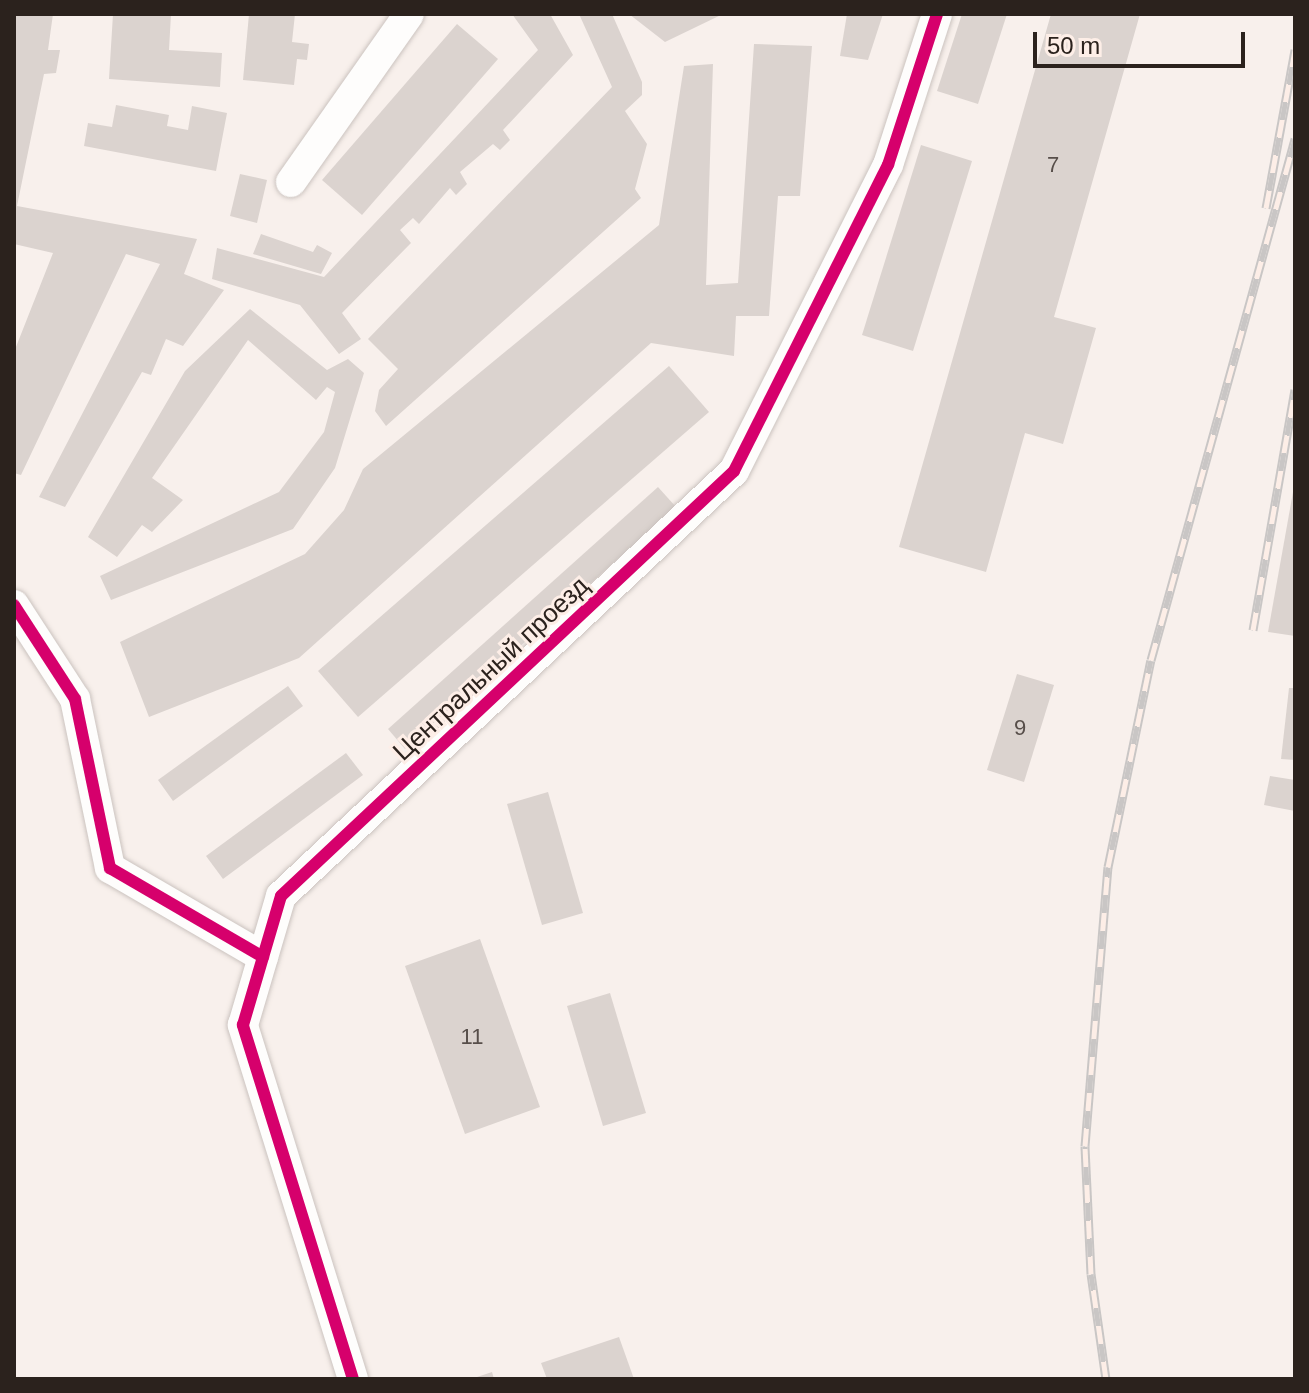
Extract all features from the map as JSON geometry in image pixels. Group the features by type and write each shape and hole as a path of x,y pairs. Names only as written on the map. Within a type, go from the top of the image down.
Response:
{"street":[{"path":"291,182 409,14"},
{"name":"Центральный проезд","path":"353,1379 243,1025 281,896 734,471 888,165 937,14"},
{"path":"14,605 75,699 110,868 263,957"}],"building":[{"path":"15,14 53,14 48,50 60,50 56,73 44,74 17,206 197,239 184,274 224,290 183,346 166,339 151,375 142,372 65,507 39,497 160,264 126,254 21,475 14,473 14,352 53,253 14,244"},
{"path":"113,14 171,14 169,50 222,53 220,87 109,79"},
{"path":"249,14 295,14 292,42 309,44 307,60 297,59 294,85 243,80"},
{"path":"512,14 550,14 573,55 503,130 510,140 500,150 493,144 460,172 467,184 456,195 450,188 419,224 413,218 400,230 411,243 342,313 361,339 339,354 300,305 212,279 217,248 324,277 538,50"},
{"path":"579,14 612,14 642,82 642,95 625,111 647,144 635,189 641,198 386,426 375,411 379,390 398,369 368,339 612,87"},
{"path":"629,14 723,14 665,42"},
{"path":"847,14 883,14 868,60 840,56"},
{"path":"962,14 1007,14 978,104 937,91"},
{"path":"1051,14 1140,14 1054,317 1096,328 1063,444 1025,433 986,572 899,547"},
{"path":"457,24 498,59 362,215 322,180"},
{"path":"754,44 812,46 800,196 778,196 769,316 736,316 734,356 651,343 299,658 149,717 120,642 305,554 344,510 363,469 659,225 684,66 713,64 706,285 738,283"},
{"path":"116,105 169,115 167,126 188,130 192,106 227,113 216,171 84,146 88,123 112,127"},
{"path":"921,145 972,161 913,351 862,335"},
{"path":"240,174 267,180 257,223 230,216"},
{"path":"261,234 313,252 317,245 332,253 321,274 253,254"},
{"path":"250,309 327,370 348,359 364,373 335,468 293,529 111,600 100,576 279,492 324,432 335,392 327,387 316,400 248,340 152,478 183,500 152,532 142,525 117,557 88,537 185,371"},
{"path":"669,366 709,412 358,717 318,671"},
{"path":"658,487 676,507 405,749 388,729"},
{"path":"1295,492 1295,636 1268,632"},
{"path":"1017,674 1054,685 1024,782 987,770"},
{"path":"288,686 303,706 173,801 158,780"},
{"path":"1289,688 1295,688 1295,760 1281,759"},
{"path":"346,753 363,775 223,879 206,856"},
{"path":"1270,776 1295,780 1295,811 1264,805"},
{"path":"548,792 583,913 542,925 507,804"},
{"path":"480,939 540,1107 465,1134 405,966"},
{"path":"610,993 646,1113 603,1126 567,1006"},
{"path":"619,1337 634,1379 547,1379 541,1363"},
{"path":"492,1372 494,1379 474,1379 474,1378"}],"railway":[{"path":"1266,208 1295,50"},
{"path":"1106,1379 1091,1274 1085,1146 1108,867 1151,660 1295,139"},
{"path":"1253,630 1295,390"}],"cycle path":[{"path":"353,1379 243,1025 281,896 734,471 888,165 937,14"},
{"path":"14,605 75,699 110,868 263,957"}]}
